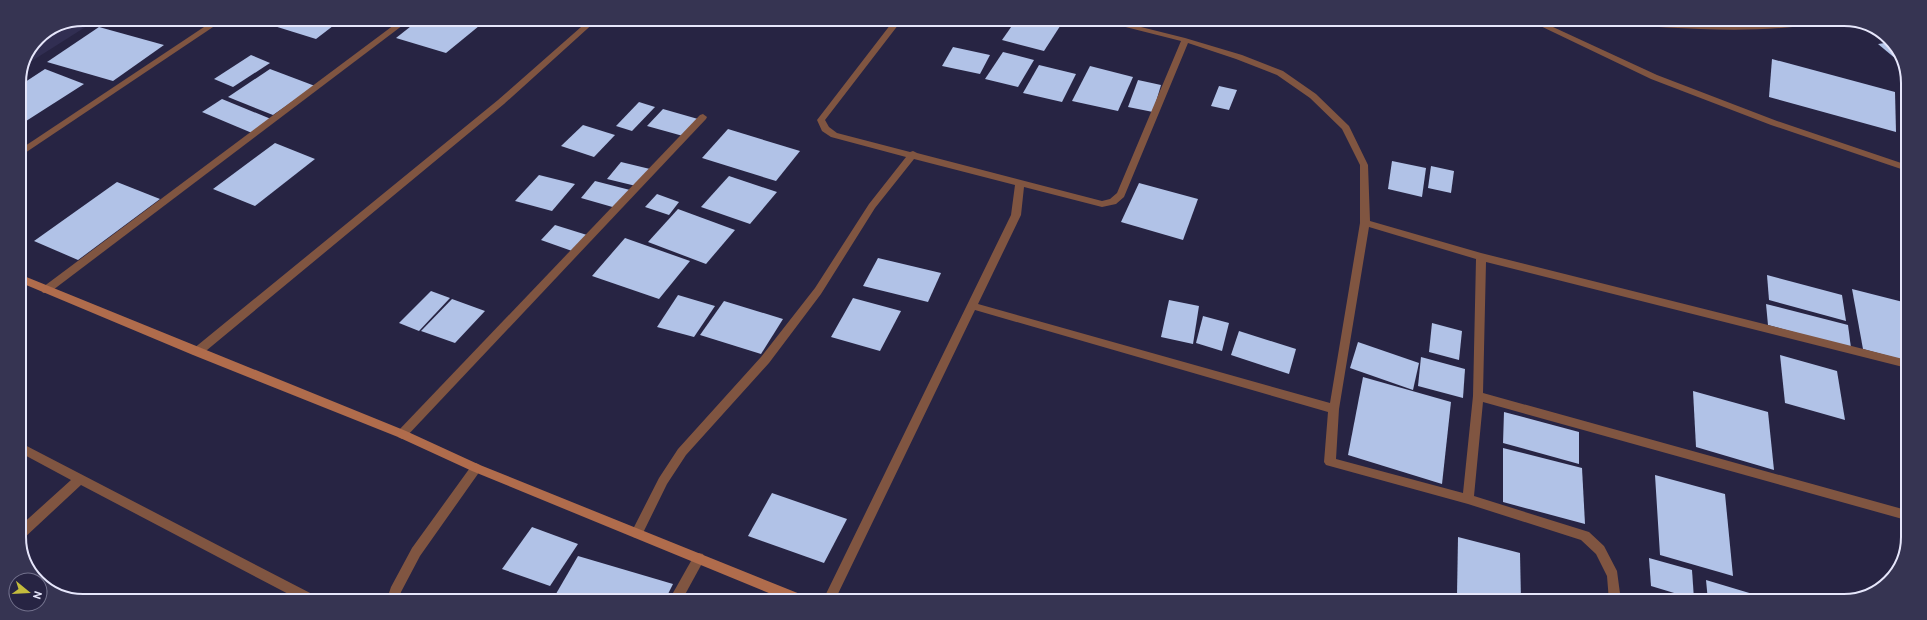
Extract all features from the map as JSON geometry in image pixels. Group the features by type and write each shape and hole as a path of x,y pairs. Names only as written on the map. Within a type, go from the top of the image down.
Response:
{"street":[{"path":"26,149 211,26"},
{"path":"46,290 398,26"},
{"path":"197,352 501,102 586,26"},
{"path":"893,26 821,120 825,129 834,135 913,154 1102,204 1113,202 1121,195 1185,40"},
{"path":"1127,26 1185,40 1239,57 1280,73 1313,96 1346,128 1364,165 1364,223 1334,409 1330,462 1468,500 1585,536 1600,550 1613,575 1614,594"},
{"path":"1545,26 1654,77 1774,123 1901,166"},
{"path":"1678,26 1794,26"},
{"path":"402,434 703,117"},
{"path":"637,533 663,481 682,452 765,360 818,291 872,206 913,154"},
{"path":"832,594 1016,215 1020,183"},
{"path":"1364,223 1481,257 1901,362"},
{"path":"1468,500 1478,396 1481,257"},
{"path":"26,281 197,352 402,434 476,468 786,594"},
{"path":"973,306 1334,409"},
{"path":"1478,396 1901,514"},
{"path":"26,451 300,594"},
{"path":"394,594 416,552 476,468"},
{"path":"26,529 80,479"},
{"path":"678,594 698,558"}],"shaded area":[{"path":"87,26 30,62 36,51 51,36 61,30 72,27"}],"building":[{"path":"274,26 333,26 316,39"},
{"path":"411,26 479,26 446,53 396,38"},
{"path":"1012,26 1060,26 1044,51 1002,40"},
{"path":"99,27 164,45 113,81 47,62"},
{"path":"1885,43 1895,58 1878,44"},
{"path":"953,47 990,55 980,74 942,66"},
{"path":"1003,52 1034,60 1018,87 985,79"},
{"path":"251,55 270,63 233,87 214,79"},
{"path":"1772,59 1895,92 1896,132 1769,97"},
{"path":"1039,65 1076,74 1062,102 1023,93"},
{"path":"1090,66 1133,77 1118,111 1072,101"},
{"path":"45,69 84,84 26,121 26,81"},
{"path":"270,69 315,86 273,115 228,97"},
{"path":"1138,80 1161,85 1153,112 1128,107"},
{"path":"1219,86 1237,90 1229,110 1211,106"},
{"path":"222,99 271,119 252,133 202,112"},
{"path":"639,102 655,107 632,131 616,126"},
{"path":"663,109 698,119 683,136 647,126"},
{"path":"583,125 615,135 594,157 561,146"},
{"path":"728,129 800,151 776,181 702,158"},
{"path":"275,143 315,159 255,206 213,189"},
{"path":"1392,161 1426,168 1422,197 1388,189"},
{"path":"621,162 650,169 636,186 607,179"},
{"path":"1431,166 1454,171 1451,193 1428,188"},
{"path":"539,175 575,184 552,211 515,201"},
{"path":"729,176 777,192 750,224 701,207"},
{"path":"595,181 630,190 616,208 581,198"},
{"path":"117,182 160,199 78,260 34,241"},
{"path":"1139,183 1198,199 1183,240 1121,222"},
{"path":"657,194 679,202 669,215 645,207"},
{"path":"678,209 735,230 706,264 648,242"},
{"path":"555,225 587,235 572,251 541,240"},
{"path":"625,238 690,261 659,299 592,276"},
{"path":"878,258 941,273 928,302 863,286"},
{"path":"1767,275 1842,295 1846,321 1769,300"},
{"path":"1852,289 1901,301 1901,359 1863,349"},
{"path":"431,291 450,298 419,331 399,323"},
{"path":"678,295 715,306 694,337 657,327"},
{"path":"853,298 901,311 880,351 831,337"},
{"path":"452,299 485,311 455,343 421,331"},
{"path":"1169,300 1199,306 1193,344 1161,337"},
{"path":"724,301 783,319 761,354 700,335"},
{"path":"1766,304 1848,325 1851,348 1768,325"},
{"path":"1203,316 1229,323 1222,351 1196,343"},
{"path":"1432,323 1462,331 1459,360 1429,352"},
{"path":"1239,331 1296,349 1289,374 1231,355"},
{"path":"1358,342 1419,363 1413,390 1350,368"},
{"path":"1780,355 1837,371 1845,420 1785,403"},
{"path":"1421,357 1465,369 1463,398 1418,386"},
{"path":"1363,377 1451,402 1442,484 1348,455"},
{"path":"1693,391 1768,412 1774,470 1696,447"},
{"path":"1504,412 1579,432 1579,464 1503,443"},
{"path":"1503,448 1582,468 1585,524 1503,502"},
{"path":"1655,475 1725,494 1733,576 1660,555"},
{"path":"772,493 847,519 824,563 748,536"},
{"path":"532,527 578,544 550,586 502,569"},
{"path":"1458,537 1520,553 1521,594 1457,594"},
{"path":"578,556 673,584 668,594 556,594"},
{"path":"1649,558 1692,570 1694,594 1677,594 1651,586"},
{"path":"1706,580 1753,594 1707,594"}]}
